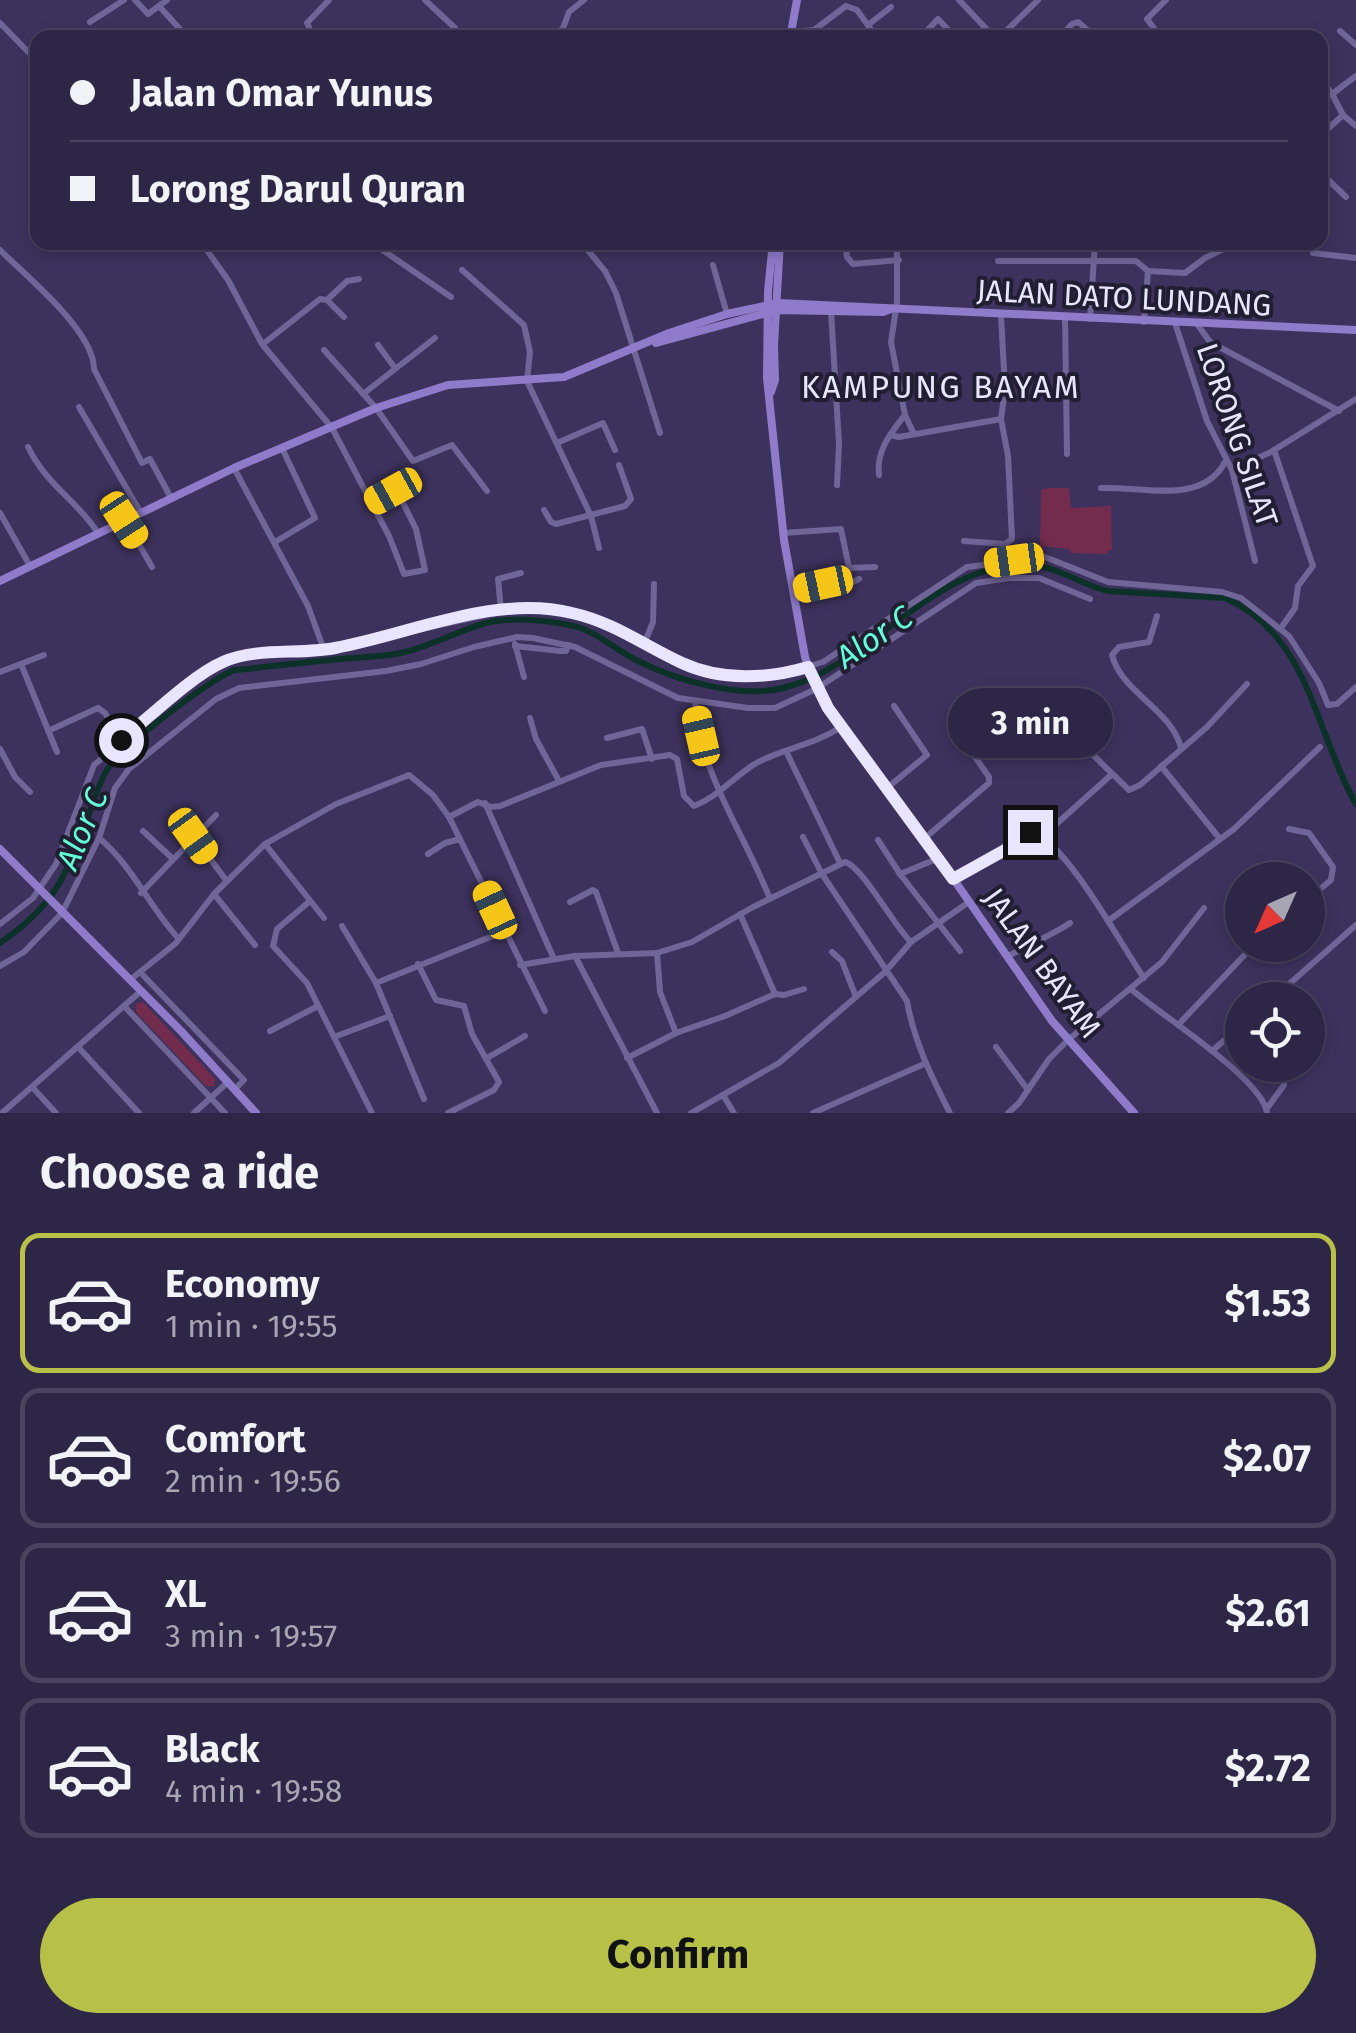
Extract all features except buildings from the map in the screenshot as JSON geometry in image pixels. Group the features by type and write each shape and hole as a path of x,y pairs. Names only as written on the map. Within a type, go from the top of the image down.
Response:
{"main road":[{"path":"792,30 796,0"},
{"path":"773,307 768,291 775,250"},
{"path":"770,346 785,317 805,306 787,295 777,250"},
{"path":"773,307 780,270"},
{"path":"768,291 742,314 761,322 770,346"},
{"name":"JALAN DATO LUNDANG","path":"636,348 742,314 773,307 805,306 881,305 894,309 1175,324 1356,330"},
{"name":"JALAN DATO LUNDANG","path":"805,306 831,311 894,309"},
{"name":"JALAN BAYAM","path":"773,307 770,346 775,380 771,393 783,533 815,687 1068,1040 1134,1113"},
{"name":"JALAN DATO LUNDANG","path":"0,581 234,468 376,408 448,385 564,377 669,333 728,314 742,314"},
{"path":"0,849 256,1113"}],"street":[{"path":"90,22 124,0"},
{"path":"135,0 148,14 167,0"},
{"path":"310,30 307,23 329,0"},
{"path":"425,0 454,28"},
{"path":"561,30 566,16 584,0"},
{"path":"959,0 989,30"},
{"path":"1006,30 1038,0"},
{"path":"1155,30 1147,19 1166,0"},
{"path":"159,6 184,30"},
{"path":"820,30 846,6 857,10 871,30"},
{"path":"868,25 892,7"},
{"path":"928,30 938,19 948,30"},
{"path":"1066,30 1078,22 1088,30"},
{"path":"0,23 30,54"},
{"path":"1340,31 1356,45"},
{"path":"1332,94 1356,76"},
{"path":"1328,88 1343,115 1356,126"},
{"path":"1328,129 1343,115"},
{"path":"1328,183 1346,197"},
{"path":"0,250 82,334 94,356 94,369 142,462 150,459 171,498"},
{"path":"207,250 228,280 262,344 332,428 404,574 422,572 426,565 416,528 398,493 393,491 371,503"},
{"path":"587,250 616,293 660,433"},
{"path":"847,250 853,264 898,260"},
{"path":"897,250 892,342 905,414 914,434"},
{"path":"1090,319 1094,250"},
{"path":"998,261 1136,260 1148,272 1185,273 1222,250"},
{"path":"384,251 452,297"},
{"path":"1313,254 1356,258"},
{"path":"713,265 728,314"},
{"path":"462,270 524,326 530,352 527,381 591,516 599,548"},
{"path":"1144,322 1148,272"},
{"path":"328,300 346,281 358,279"},
{"path":"262,344 320,299 328,300 344,317"},
{"path":"831,311 839,444 837,486"},
{"path":"964,541 1005,544 1012,539 1008,456 1001,419 1005,389 1002,314"},
{"path":"1065,317 1067,454"},
{"name":"LORONG SILAT","path":"1175,324 1207,421 1232,470 1255,561"},
{"path":"1197,324 1210,342 1340,412"},
{"path":"362,394 434,338"},
{"path":"378,345 395,368"},
{"path":"324,350 376,408 413,461 452,445 487,491"},
{"path":"1232,470 1274,450 1356,400"},
{"path":"79,407 141,512"},
{"path":"879,475 879,457 905,414"},
{"path":"890,435 1001,419"},
{"path":"556,443 603,423 615,450"},
{"path":"28,447 44,475 64,498 82,509 98,533"},
{"path":"275,542 315,518 282,448"},
{"path":"1274,450 1314,566 1298,586 1295,608 1282,628"},
{"path":"1101,488 1180,490 1214,478 1226,461"},
{"path":"544,510 554,524 612,512 630,503 618,465"},
{"path":"234,468 317,624 324,650"},
{"path":"0,513 30,566"},
{"path":"124,520 152,567"},
{"path":"783,533 841,529 849,568 875,567"},
{"path":"0,924 42,892 94,765 226,660 324,650 501,610 526,606 568,612 614,626 686,665 756,677 809,670 967,567 1052,558 1108,582 1232,593 1282,628 1297,646 1328,705 1337,704 1356,687"},
{"path":"501,610 498,579 521,573"},
{"path":"0,966 24,952 59,910 99,838 116,788 129,769 226,693 238,688 386,671 533,638 597,656 663,692 694,701 775,708 815,687 976,582 1038,578 1090,600"},
{"path":"792,591 823,584 836,587 859,579"},
{"path":"644,644 652,622 654,584"},
{"path":"1157,616 1149,642 1119,647 1112,655 1115,668 1158,713 1178,739 1181,750"},
{"path":"514,642 524,677"},
{"path":"0,672 44,655"},
{"path":"20,664 56,752"},
{"path":"925,838 989,783 973,754 1014,697 1022,698 1091,753 1126,789 1133,790 1227,708 1247,684"},
{"path":"694,701 718,794 755,860 770,899"},
{"path":"887,788 927,755 894,706"},
{"path":"48,731 98,708 121,740"},
{"path":"530,718 536,739 559,781"},
{"path":"449,816 478,802 500,806 601,765 670,756 678,760 684,796 690,804 699,804 754,765 814,744 841,727"},
{"path":"606,738 642,728 652,758"},
{"path":"1108,921 1247,818 1320,747"},
{"path":"0,750 2,760 30,792"},
{"path":"786,751 840,864"},
{"path":"1162,766 1220,839"},
{"path":"1043,836 1111,774"},
{"path":"130,980 179,940 226,880 265,844 336,804 409,775 433,795 449,816 546,1012"},
{"path":"484,803 554,959"},
{"path":"141,892 216,815"},
{"path":"953,879 1034,829 1054,826"},
{"path":"1034,829 1108,921 1144,978"},
{"path":"1290,830 1309,833 1333,868 1332,880 1325,886"},
{"path":"143,831 172,858"},
{"path":"193,836 226,880"},
{"path":"803,837 822,874 907,1002 910,1025 924,1064 950,1113"},
{"path":"99,838 114,851 179,940"},
{"path":"428,854 445,842 460,839"},
{"path":"878,840 960,951"},
{"path":"265,844 324,918"},
{"path":"900,874 939,858"},
{"path":"520,965 575,956 657,953 692,942 740,914 851,862 896,926 912,942"},
{"path":"570,902 592,890 596,892 618,953"},
{"path":"214,894 254,945"},
{"path":"310,901 276,929 272,940 279,955 307,983 372,1113"},
{"path":"692,1113 780,1063 885,972 912,942 970,902"},
{"path":"1008,1113 1068,1040 1144,978 1180,942 1204,908"},
{"path":"740,914 774,994"},
{"path":"1007,957 1037,940 1046,940 1070,922"},
{"path":"1292,982 1356,925"},
{"path":"342,926 376,982 424,1099"},
{"path":"376,982 505,931"},
{"path":"832,952 842,961 856,997"},
{"path":"657,953 660,992 676,1032"},
{"path":"575,956 658,1113"},
{"path":"1178,1025 1238,962"},
{"path":"418,964 436,1000 464,1006 472,1034 498,1078 497,1088 448,1113"},
{"path":"140,972 244,1080 235,1090"},
{"path":"628,1058 676,1032 774,994 804,989"},
{"path":"1131,989 1212,1051 1264,1100 1267,1111"},
{"path":"1,1112 141,991"},
{"path":"124,1006 225,1113"},
{"path":"270,1031 318,1006"},
{"path":"334,1037 390,1016"},
{"path":"487,1058 525,1036"},
{"path":"1212,1051 1225,1040"},
{"path":"78,1048 139,1113"},
{"path":"996,1048 1028,1090"},
{"path":"813,1113 924,1064"},
{"path":"194,1113 228,1082"},
{"path":"1267,1111 1284,1085"},
{"path":"32,1088 56,1113"},
{"path":"724,1096 734,1113"}],"shaded area":[{"path":"1069,488 1071,508 1111,506 1112,550 1107,554 1071,553 1070,549 1040,546 1041,490"},
{"path":"143,1002 215,1079 214,1086 206,1086 136,1012 136,1004"}],"waterway":[{"name":"Alor C","path":"0,943 33,916 55,890 107,770 166,715 234,670 393,654 486,623 528,620 578,627 636,660 688,681 766,691 816,676 937,594 969,577 1002,567 1046,568 1108,591 1225,598 1253,615 1276,636 1293,661 1356,804"}],"district":[{"name":"KAMPUNG BAYAM","path":"941,387"}],"route":[{"path":"121,740 215,666 238,656 334,648 492,612 526,606 547,608 594,618 686,665 717,673 756,677 808,667 828,708 953,879 1030,832"}]}
